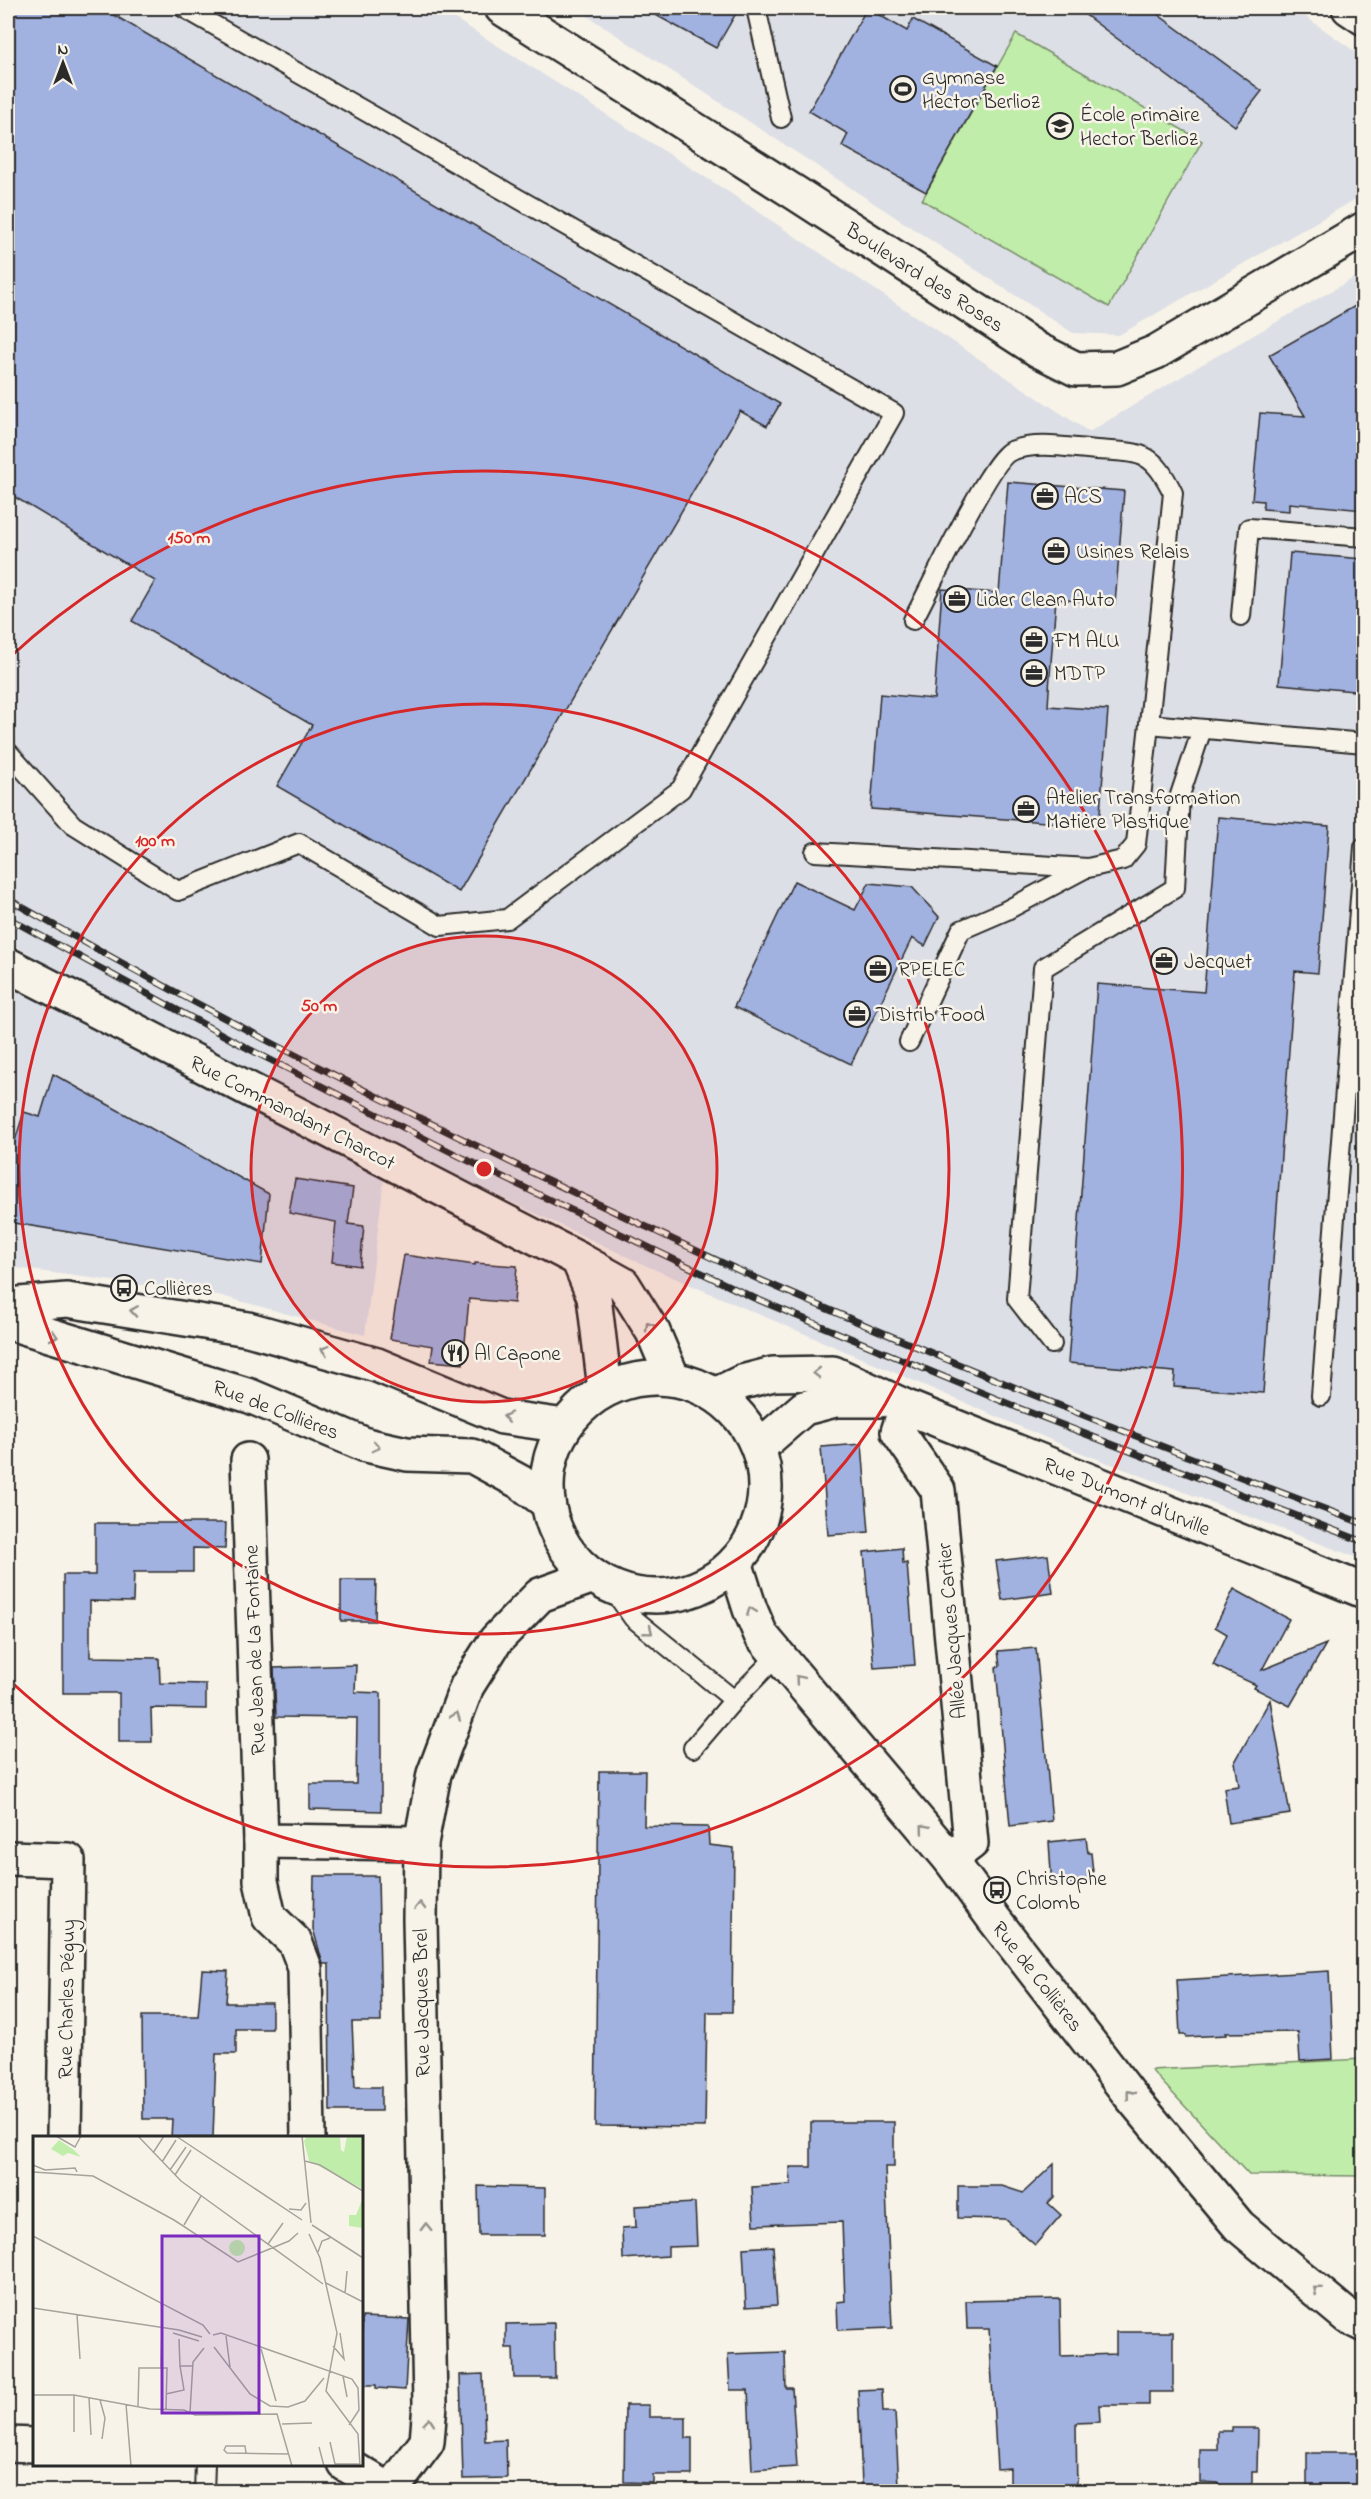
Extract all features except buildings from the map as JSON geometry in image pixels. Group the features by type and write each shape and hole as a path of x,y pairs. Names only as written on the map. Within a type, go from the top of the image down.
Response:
{"street":[{"name":"Boulevard des Roses","path":"501,8 797,194 1038,350 1076,369 1117,368 1156,352 1364,229"},
{"path":"1349,8 1364,18"},
{"name":"Rue Commandant Charcot","path":"8,965 623,1284 653,1332 673,1379"},
{"path":"578,1259 594,1297 605,1389"},
{"name":"Rue de Collières","path":"548,1503 520,1482 472,1456 407,1454 366,1445 250,1396 20,1326 8,1306 67,1300 248,1329 377,1365 502,1417 565,1426"},
{"name":"Rue Dumont d'Urville","path":"715,1395 742,1383 773,1374 833,1373 898,1404 1364,1591"},
{"path":"673,1379 686,1382 715,1395 734,1410 758,1448 763,1465 765,1492 761,1517 750,1543 735,1562 717,1577 686,1592 657,1596 633,1593 602,1582 576,1561 561,1541 548,1503 548,1469 565,1426 589,1401 605,1389 635,1380 673,1379"},
{"name":"Rue Dumont d'Urville","path":"758,1448 804,1408 835,1400 898,1404"},
{"name":"Allée Jacques Cartier","path":"898,1404 898,1432 938,1490 970,1843 950,1859"},
{"name":"Rue Jean de La Fontaine","path":"248,1460 261,1881 269,1917 295,1942 305,1968 308,2136"},
{"name":"Rue de Collières","path":"735,1562 750,1610 761,1635 950,1859 1129,2094 1239,2226 1348,2317 1364,2325"},
{"name":"Rue Jacques Brel","path":"392,2491 427,2442 430,2404 420,1919 421,1843 434,1774 467,1686 496,1640 540,1595 602,1582"},
{"path":"261,1841 421,1843"},
{"name":"Rue Charles Péguy","path":"8,1858 68,1860 64,2136"},
{"path":"8,2444 33,2445"},
{"path":"348,2466 392,2491"}],"lane":[{"path":"8,752 73,825 178,891 299,843 440,926 507,919 681,789 894,413 184,8"},
{"path":"756,8 781,118"},
{"path":"909,1042 961,930 1005,911 1088,868 1123,860 1136,844 1173,493 1161,469 1142,453 1038,446 1009,451 989,474 913,620"},
{"path":"1241,616 1249,528 1364,537"},
{"path":"1149,724 1364,743"},
{"path":"1052,1344 1017,1299 1043,968 1175,888 1180,795 1202,729"},
{"path":"1321,1396 1364,847"},
{"path":"815,852 1088,868"},
{"path":"602,1582 633,1618 734,1700"},
{"path":"693,1749 734,1700 778,1655"},
{"path":"204,2492 205,2466"}],"shaded area":[{"path":"8,8 438,8 724,189 1089,432 1363,273 1363,1560 1079,1452 649,1267 255,1081 8,942"},
{"name":"École primaire Hector Berlioz","path":"575,8 1293,8 1363,57 1363,195 1119,335 1073,333"},
{"path":"8,986 384,1180 365,1335 218,1295 8,1267"}],"green space":[{"path":"1016,34 1202,141 1109,307 922,200"},
{"path":"1363,2059 1363,2176 1249,2175 1151,2070"}],"railway":[{"path":"8,899 149,978 363,1090 719,1261 988,1376 1138,1437 1364,1524"},
{"path":"8,918 249,1049 463,1158 754,1298 1021,1409 1364,1542"}],"place":[{"name":"Gymnase Hector Berlioz","path":"903,89"},
{"name":"École primaire Hector Berlioz","path":"1060,126"},
{"name":"ACS","path":"1045,496"},
{"name":"Usines Relais","path":"1056,551"},
{"name":"Lider Clean Auto","path":"957,599"},
{"name":"FM ALU","path":"1034,640"},
{"name":"MDTP","path":"1034,673"},
{"name":"Atelier Transformation Matière Plastique","path":"1026,809"},
{"name":"Jacquet","path":"1164,961"},
{"name":"RPELEC","path":"878,969"},
{"name":"Distrib Food","path":"857,1014"},
{"name":"Collières","path":"124,1288"},
{"name":"Al Capone","path":"455,1353"},
{"name":"Christophe Colomb","path":"997,1890"}]}
